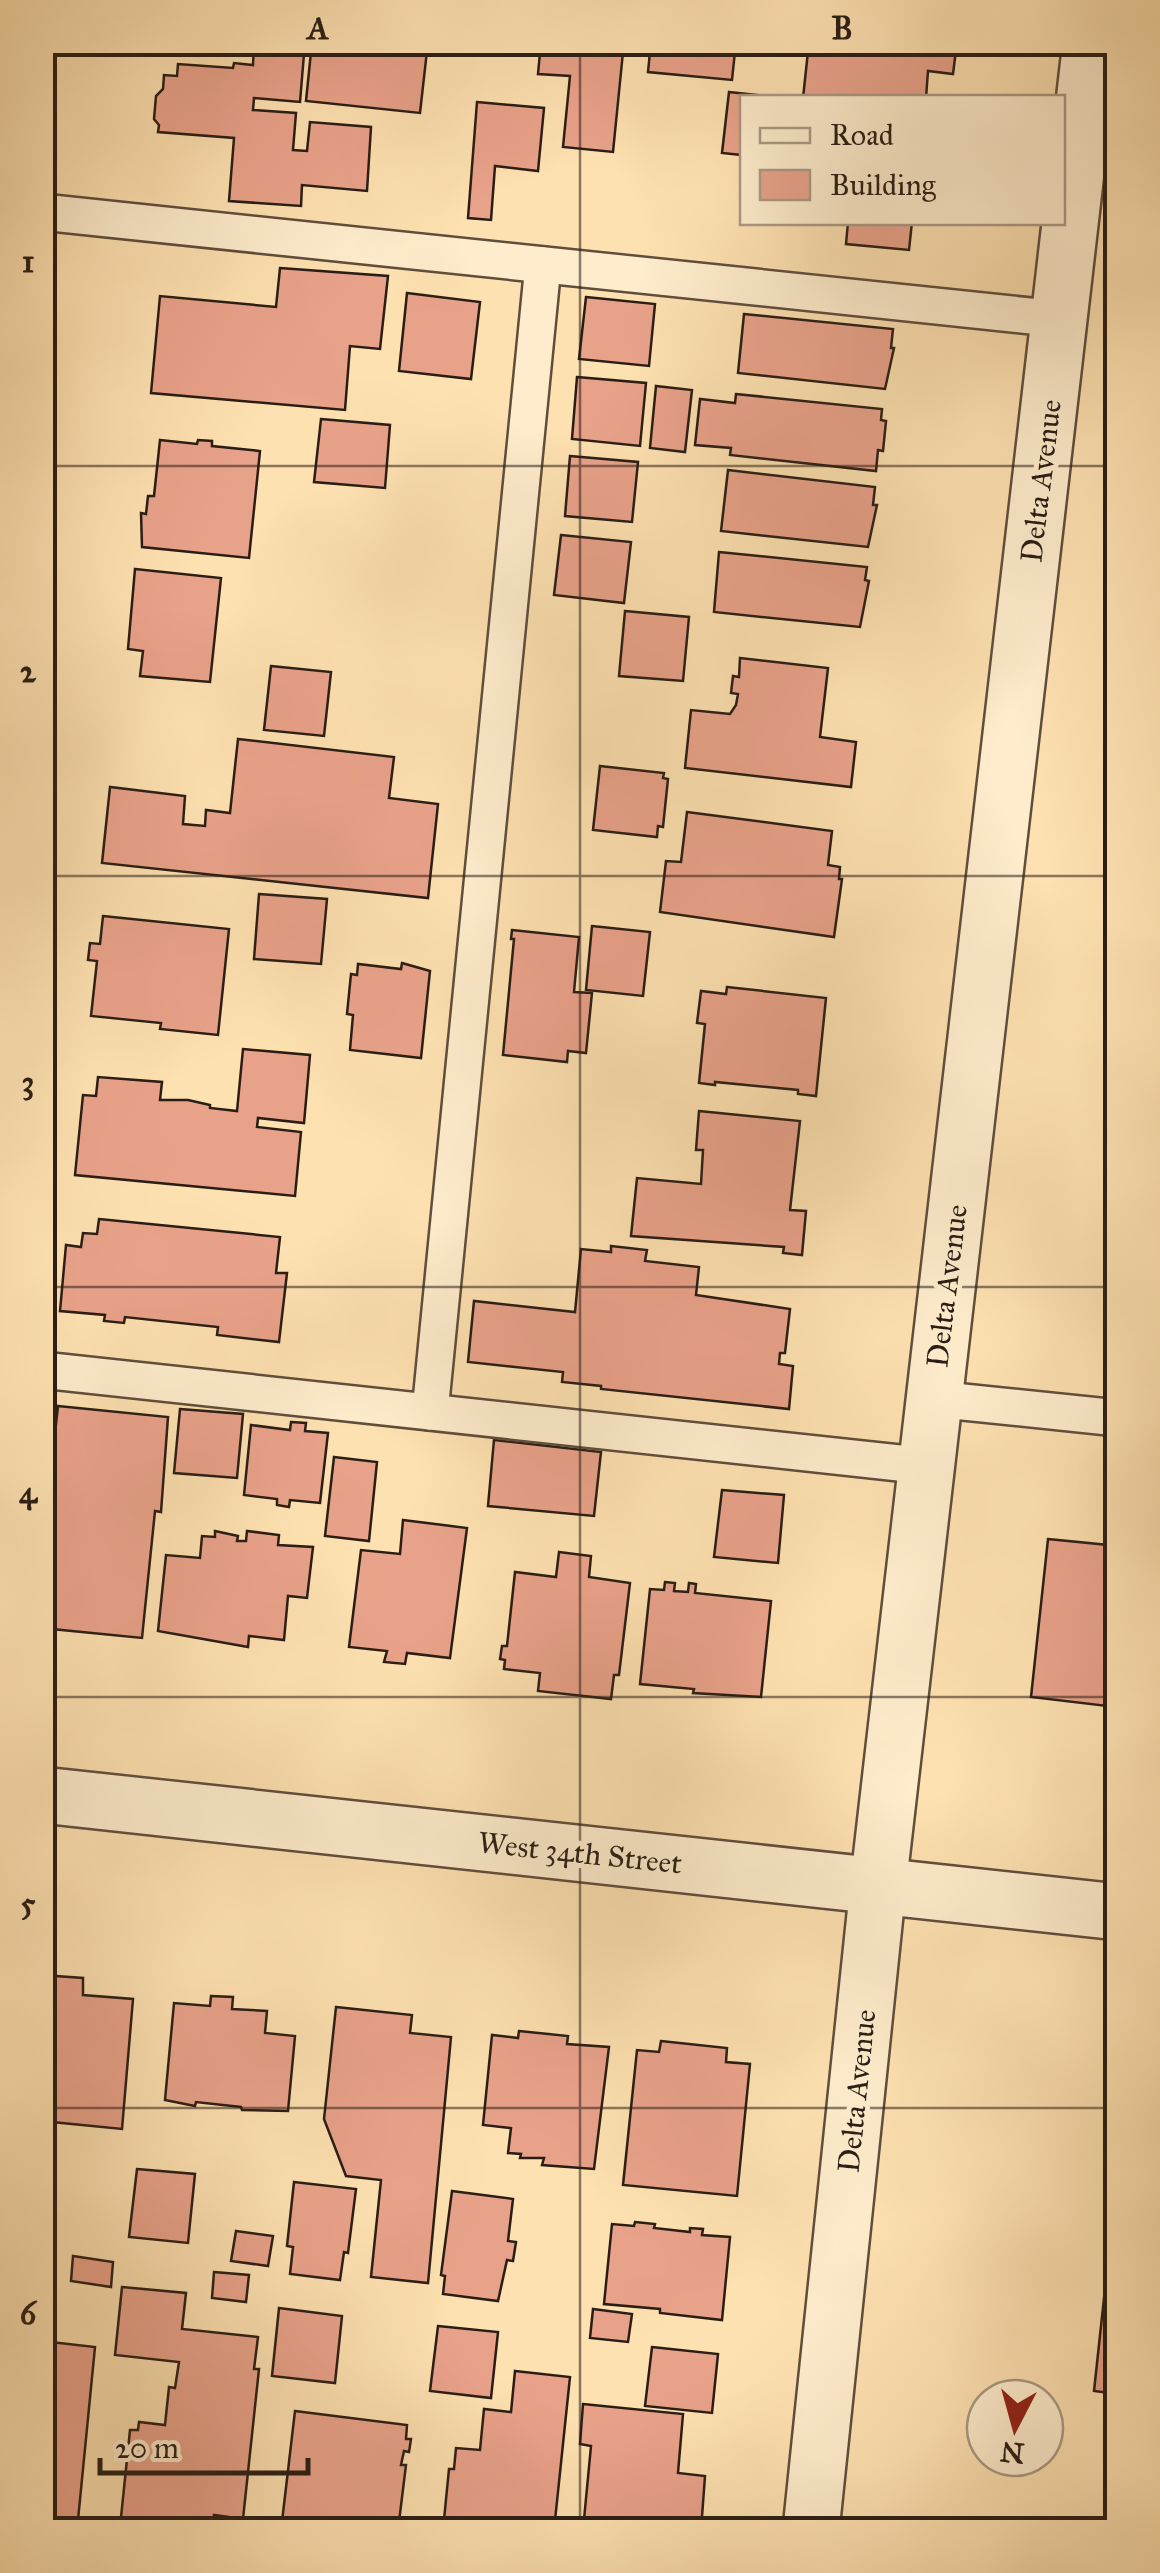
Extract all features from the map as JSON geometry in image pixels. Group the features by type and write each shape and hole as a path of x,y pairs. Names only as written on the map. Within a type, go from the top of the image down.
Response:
{"street":[{"name":"Delta Avenue","path":"811,2530 878,1886 1091,42"},
{"name":"West 34th Street","path":"42,1794 1118,1912"}],"lane":[{"path":"42,212 1060,319"},
{"path":"430,1412 543,265"},
{"path":"42,1370 927,1466"},
{"path":"934,1399 1118,1418"}],"building":[{"path":"254,42 305,42 300,102 254,98 253,110 296,113 293,150 307,151 310,122 371,127 367,191 302,185 301,206 229,201 234,138 158,132 159,125 154,119 156,96 163,89 164,75 177,76 178,64 233,68 234,63 253,65"},
{"path":"312,42 428,42 420,113 306,101"},
{"path":"541,42 624,42 613,152 563,147 570,76 538,74"},
{"path":"651,42 736,42 732,80 648,72"},
{"path":"809,42 957,42 953,74 928,71 926,95 803,95"},
{"path":"729,92 757,95 740,95 740,155 722,153"},
{"path":"477,102 544,108 538,171 495,166 491,220 468,218"},
{"path":"848,225 912,225 909,250 846,244"},
{"path":"280,268 388,276 380,349 350,346 345,410 151,393 160,296 276,307"},
{"path":"407,293 480,302 471,379 399,371"},
{"path":"586,297 655,304 649,366 579,359"},
{"path":"744,314 893,329 894,348 885,389 738,373"},
{"path":"577,377 646,383 640,446 572,439"},
{"path":"656,386 692,390 685,452 650,448"},
{"path":"736,394 882,409 881,420 886,421 876,471 730,455 731,448 695,445 700,399 735,403"},
{"path":"321,419 390,425 385,488 314,482"},
{"path":"160,440 197,444 198,440 212,441 212,446 260,451 249,558 142,547 141,513 146,514 148,496 154,496"},
{"path":"570,456 638,462 632,522 565,516"},
{"path":"728,470 875,487 873,505 877,505 868,547 721,531"},
{"path":"561,535 631,542 624,603 554,595"},
{"path":"719,552 867,567 865,580 869,581 860,627 714,612"},
{"path":"135,569 221,578 210,682 140,676 143,651 128,649"},
{"path":"625,611 689,617 683,681 619,676"},
{"path":"740,658 828,668 820,737 856,742 851,787 685,768 691,710 730,714 738,694 731,693 733,676 739,677"},
{"path":"271,666 331,672 324,736 264,730"},
{"path":"238,739 394,757 389,798 438,804 428,898 102,863 110,787 185,796 183,824 205,826 206,810 230,813"},
{"path":"600,766 664,773 663,778 668,779 663,827 658,826 657,837 593,830"},
{"path":"687,812 832,831 828,865 840,867 842,879 834,937 660,912 666,861 681,862"},
{"path":"259,894 327,899 321,964 254,959"},
{"path":"103,916 229,929 218,1035 160,1029 161,1023 91,1016 97,961 88,960 90,943 100,944"},
{"path":"592,926 650,932 643,996 586,990"},
{"path":"512,930 579,937 574,992 592,993 586,1053 568,1051 567,1062 503,1055"},
{"path":"402,963 430,971 421,1058 350,1050 353,1015 347,1014 351,974 357,975 358,964 401,969"},
{"path":"727,987 826,998 816,1096 798,1094 798,1090 699,1083 705,1024 697,1023 701,991 726,994"},
{"path":"243,1049 310,1055 304,1123 258,1118 257,1127 301,1132 295,1196 75,1175 83,1095 96,1096 98,1077 162,1082 160,1100 188,1100 237,1111"},
{"path":"699,1111 800,1121 790,1210 806,1211 802,1255 783,1253 784,1247 631,1236 637,1178 701,1184 703,1150 696,1150"},
{"path":"99,1219 280,1237 276,1273 287,1273 279,1342 217,1335 218,1327 125,1317 124,1323 104,1321 105,1315 60,1311 66,1245 81,1247 83,1233 97,1234"},
{"path":"611,1246 647,1250 645,1261 699,1267 696,1295 790,1309 785,1353 780,1353 779,1364 793,1366 789,1409 601,1389 562,1382 563,1372 468,1362 474,1301 575,1312 581,1249 611,1252"},
{"path":"58,1406 168,1417 161,1512 155,1511 142,1638 42,1628 42,1459 52,1460"},
{"path":"180,1409 243,1414 237,1478 174,1473"},
{"path":"291,1422 306,1423 305,1431 328,1433 320,1503 290,1500 289,1507 277,1505 277,1499 244,1495 251,1425 290,1430"},
{"path":"494,1440 601,1452 594,1516 488,1506"},
{"path":"334,1457 377,1462 369,1541 325,1536"},
{"path":"722,1490 784,1495 778,1563 714,1557"},
{"path":"403,1520 467,1528 450,1658 407,1653 405,1664 384,1662 387,1651 349,1647 361,1550 400,1554"},
{"path":"215,1531 238,1536 237,1541 246,1541 247,1531 279,1535 278,1545 313,1547 307,1598 288,1596 284,1640 249,1636 248,1647 158,1631 166,1555 200,1558 202,1536 215,1537"},
{"path":"1048,1539 1118,1546 1118,1731 1106,1730 1108,1706 1031,1697"},
{"path":"559,1552 591,1556 589,1577 630,1583 619,1675 614,1675 611,1699 538,1691 540,1673 504,1669 505,1660 500,1659 502,1646 507,1646 515,1572 556,1577"},
{"path":"665,1582 675,1583 674,1591 688,1592 689,1583 696,1584 695,1593 771,1601 761,1697 693,1693 694,1689 640,1684 650,1589 664,1590"},
{"path":"42,1975 83,1978 83,1995 133,1999 122,2129 42,2121"},
{"path":"211,1996 233,1997 232,2009 267,2011 265,2033 295,2036 288,2111 242,2110 196,2102 195,2106 165,2100 174,2003 210,2006"},
{"path":"336,2007 412,2015 410,2033 451,2037 428,2283 371,2277 381,2180 346,2176 324,2119"},
{"path":"519,2031 568,2036 567,2044 609,2047 594,2169 542,2165 544,2158 520,2158 521,2154 508,2153 511,2128 483,2125 492,2035 518,2038"},
{"path":"661,2041 727,2048 726,2062 750,2064 737,2196 623,2185 637,2050 659,2052"},
{"path":"1118,2168 1118,2394 1094,2391"},
{"path":"137,2169 195,2174 188,2243 129,2237"},
{"path":"294,2182 356,2189 348,2253 344,2252 340,2280 290,2274 293,2247 287,2246"},
{"path":"452,2191 513,2199 508,2241 516,2242 513,2261 507,2260 498,2301 443,2294 445,2276 441,2275"},
{"path":"635,2222 690,2232 690,2228 703,2229 702,2235 730,2237 722,2320 604,2304 612,2224 634,2226"},
{"path":"236,2231 273,2236 268,2266 231,2261"},
{"path":"73,2256 113,2262 111,2287 71,2281"},
{"path":"214,2272 249,2275 246,2302 212,2298"},
{"path":"122,2287 186,2293 182,2329 258,2337 254,2369 259,2369 243,2519 214,2515 212,2530 120,2527 130,2430 138,2430 139,2422 165,2425 169,2387 175,2388 179,2362 115,2355"},
{"path":"279,2308 342,2316 335,2383 272,2376"},
{"path":"593,2309 632,2314 628,2342 590,2338"},
{"path":"438,2326 498,2332 491,2398 430,2391"},
{"path":"42,2341 95,2347 77,2530 42,2530"},
{"path":"652,2347 718,2354 712,2413 645,2406"},
{"path":"515,2371 570,2377 554,2530 443,2530 449,2469 454,2469 456,2448 480,2450 484,2409 511,2412"},
{"path":"583,2404 683,2414 678,2473 705,2476 701,2530 583,2530 591,2446 580,2444"},
{"path":"295,2411 407,2425 406,2439 411,2439 401,2465 406,2465 398,2530 281,2530"}]}
